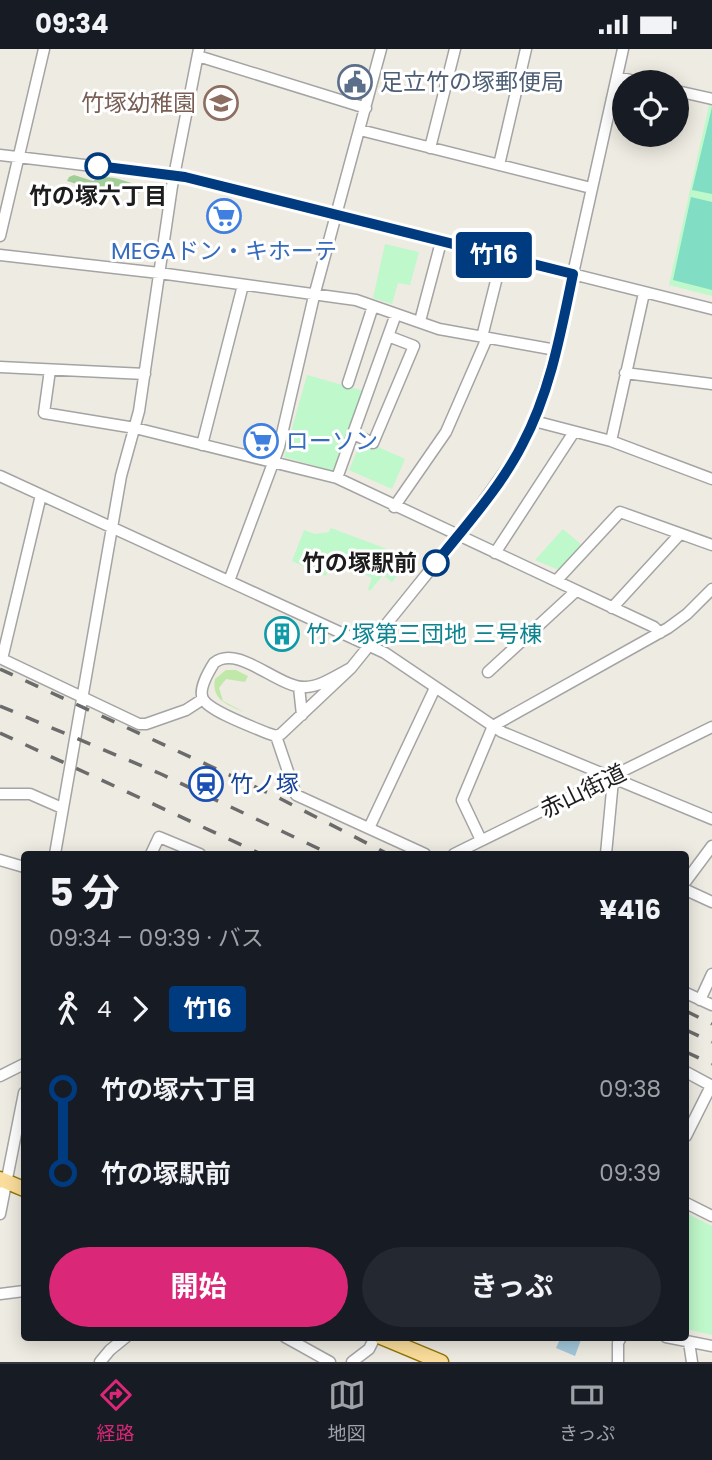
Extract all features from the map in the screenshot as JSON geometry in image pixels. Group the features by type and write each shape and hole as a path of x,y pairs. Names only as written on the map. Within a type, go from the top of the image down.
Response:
{"main road":[{"path":"4,1180 21,1188"},
{"path":"391,1341 441,1362"}],"street":[{"path":"0,236 44,49"},
{"path":"229,581 274,463 314,296 381,49"},
{"path":"430,148 454,49"},
{"path":"499,165 526,49"},
{"path":"619,70 623,49"},
{"path":"55,851 121,476 135,428 145,374 175,175 199,52 366,108"},
{"path":"689,94 712,99"},
{"path":"276,736 351,668 370,645 458,536 509,467 534,421 556,350 612,100"},
{"path":"360,130 592,188"},
{"path":"0,155 175,175 712,310"},
{"path":"420,321 441,241"},
{"path":"0,254 356,300 439,328 556,350"},
{"path":"394,507 446,432 484,337 502,257"},
{"path":"202,445 243,285"},
{"path":"611,441 644,293"},
{"path":"348,383 373,306"},
{"path":"337,478 396,314"},
{"path":"353,435 373,443 414,346 388,336"},
{"path":"0,367 145,374"},
{"path":"50,370 44,413 135,428 337,478 654,627 660,633"},
{"path":"625,373 712,384"},
{"path":"534,421 611,441 712,479"},
{"path":"495,553 574,432"},
{"path":"0,476 386,653 493,726 611,779 712,819"},
{"path":"41,495 1,658 139,724 186,710 203,699"},
{"path":"556,581 620,512 712,545"},
{"path":"612,608 680,534"},
{"path":"481,840 462,800 493,726 660,633 687,614 712,589"},
{"path":"488,672 576,591"},
{"path":"203,699 203,685 211,667 218,659 225,657 239,659 299,687 319,685 351,668"},
{"path":"299,687 302,715"},
{"path":"369,828 435,688"},
{"path":"203,699 214,708 276,736 296,795 419,851"},
{"name":"赤山街道","path":"460,851 611,779 712,727"},
{"path":"606,851 611,779"},
{"path":"0,794 30,795 62,808"},
{"path":"152,851 159,837 193,851"},
{"path":"689,877 712,846"},
{"path":"0,860 21,866"},
{"path":"689,891 712,902"},
{"path":"700,1000 712,974"},
{"path":"689,994 712,1005"},
{"path":"0,1076 21,1069"},
{"path":"689,1074 712,1086 689,1130"},
{"path":"0,1214 4,1180 21,1106"},
{"path":"689,1204 712,1216"},
{"path":"0,1294 21,1291"},
{"path":"100,1362 121,1341"},
{"path":"292,1341 330,1362"},
{"path":"352,1362 369,1349 373,1341"},
{"path":"618,1362 619,1341"},
{"path":"684,1341 712,1346"},
{"path":"689,1342 692,1362"}],"green space":[{"path":"709,105 712,106 712,296 669,285"},
{"path":"712,107 712,194 692,190"},
{"path":"74,175 93,181 104,177 121,180 139,185 140,192 136,194 115,187 110,198 104,197 96,190 67,181"},
{"path":"691,197 712,202 712,290 673,280"},
{"path":"385,244 419,252 410,285 398,283 392,304 373,298"},
{"path":"307,375 364,391 337,469 330,470 284,457"},
{"path":"360,444 374,450 376,446 405,459 392,489 349,470"},
{"path":"331,528 411,558 392,582 383,575 370,591 368,589 372,578 333,560 326,576 292,561 304,530 315,534 329,532"},
{"path":"563,529 583,546 563,569 559,570 535,560"},
{"path":"226,670 236,670 248,676 245,682 226,679 219,688 223,701 244,712 232,707 222,701 218,697 214,686 215,679"},
{"path":"689,1214 712,1226 712,1335 689,1330"}],"water":[{"path":"559,1341 581,1341 575,1356 556,1348"}],"railway":[{"path":"0,669 277,797 382,851"},
{"path":"0,706 161,774 324,851"},
{"path":"0,733 255,851"},
{"path":"689,1012 712,1024"},
{"path":"689,1031 712,1042"},
{"path":"689,1053 712,1064"}],"bus line":[{"name":"竹16","path":"98,166 185,177 573,274 544,393 522,447 498,483 436,563"}],"place":[{"name":"足立竹の塚郵便局","path":"355,82"},
{"name":"竹塚幼稚園","path":"221,103"},
{"name":"竹の塚六丁目","path":"98,166"},
{"name":"MEGAドン・キホーテ","path":"224,216"},
{"name":"ローソン","path":"261,441"},
{"name":"竹の塚駅前","path":"436,563"},
{"name":"竹ノ塚第三団地 三号棟","path":"282,634"},
{"name":"竹ノ塚","path":"206,784"}]}
